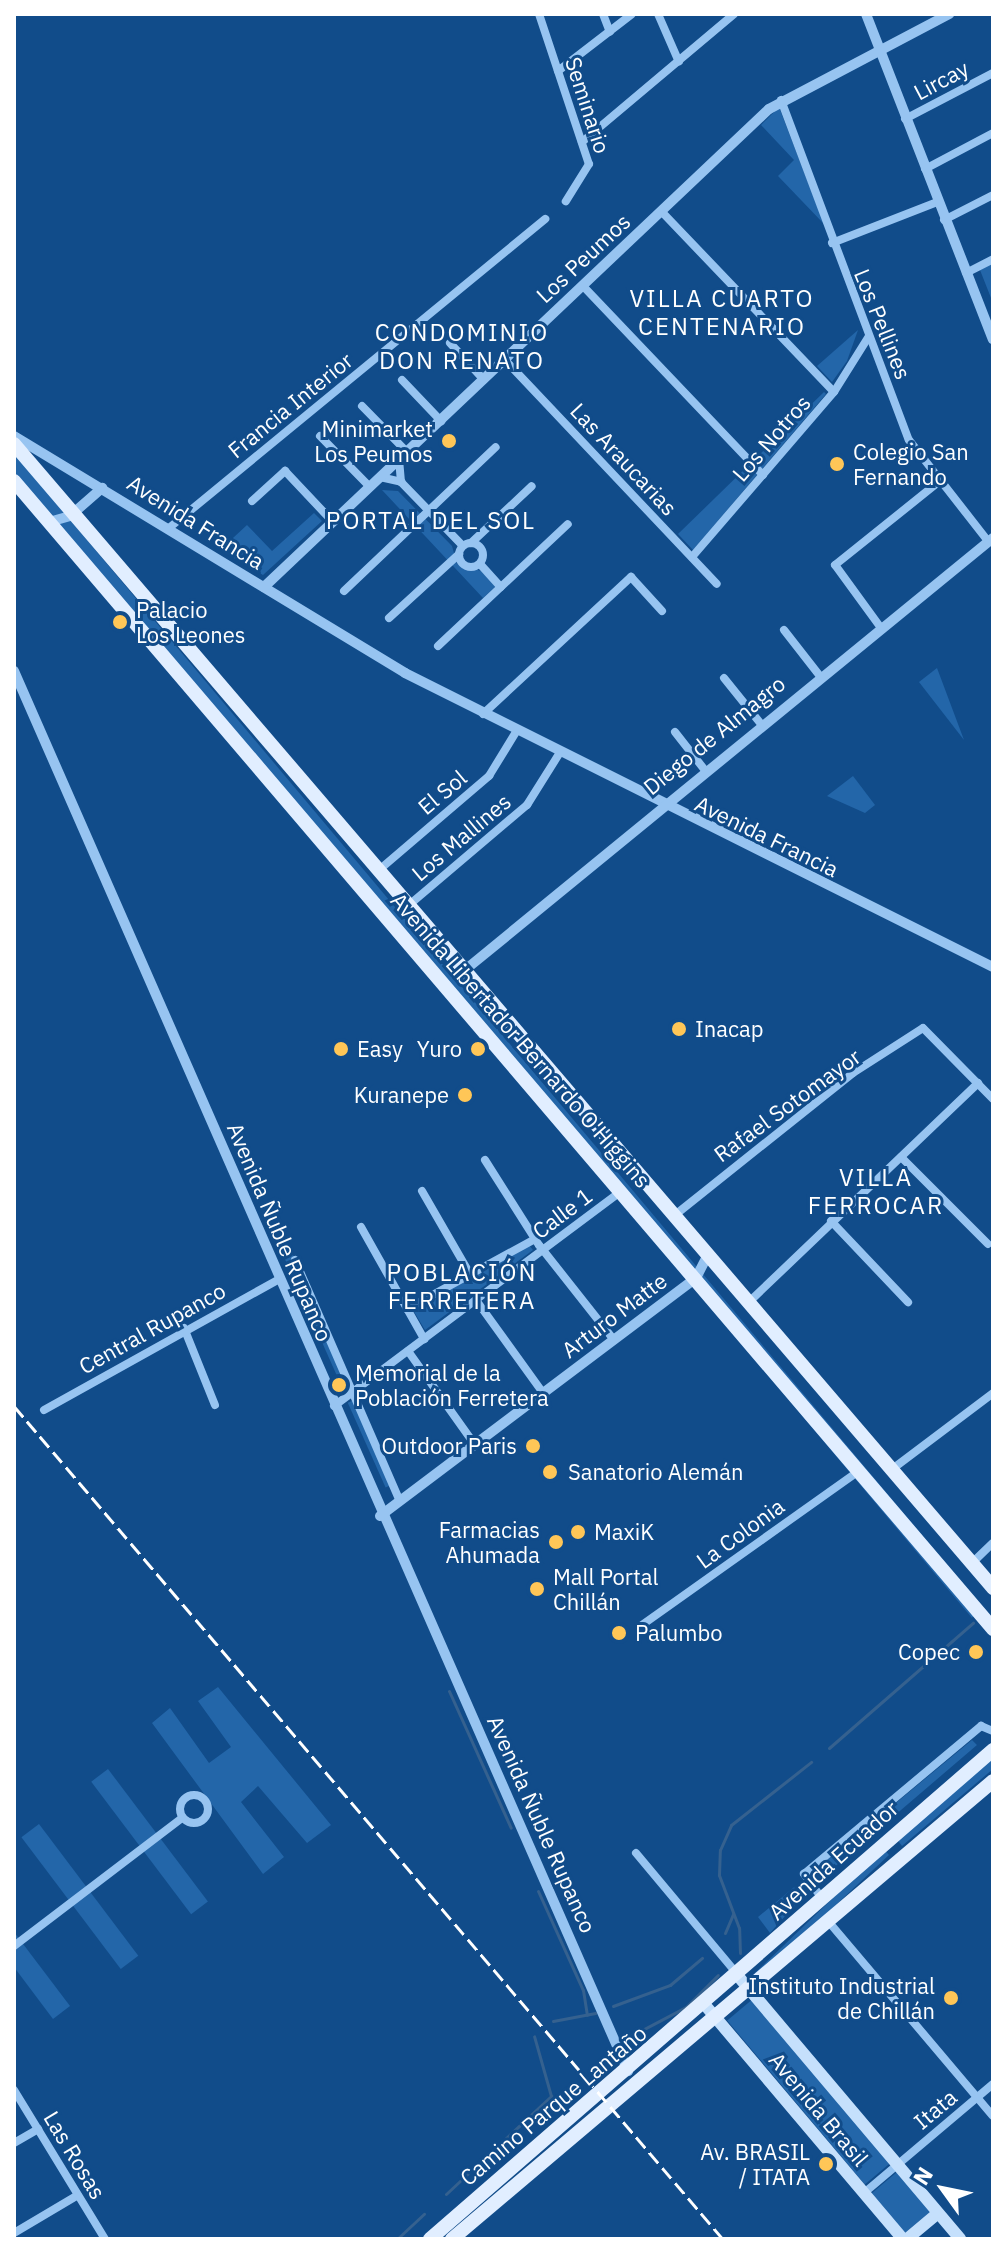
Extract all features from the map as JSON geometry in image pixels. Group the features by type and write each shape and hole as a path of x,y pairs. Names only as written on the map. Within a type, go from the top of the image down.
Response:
{"main road":[{"name":"Avenida Libertador Bernardo O'Higgins","path":"14,444 993,1588"},
{"name":"Avenida Libertador Bernardo O'Higgins","path":"14,481 993,1629"},
{"path":"237,742 258,729"},
{"path":"666,1244 680,1239 685,1227"},
{"name":"Avenida Ecuador","path":"705,2005 821,1897 993,1750"},
{"name":"Avenida Ecuador","path":"717,2019 993,1781"},
{"name":"Avenida Brasil","path":"738,1976 960,2239"},
{"name":"Camino Parque Lantaño","path":"449,2234 705,2005"},
{"name":"Avenida Brasil","path":"705,2005 905,2239"},
{"name":"Camino Parque Lantaño","path":"430,2239 449,2234 717,2019"},
{"path":"905,2239 938,2213"}],"street":[{"name":"Seminario","path":"539,14 582,142 589,173 566,201"},
{"path":"603,14 610,32"},
{"path":"558,71 632,14"},
{"path":"658,14 679,62"},
{"path":"866,14 993,339"},
{"name":"Los Peumos","path":"264,587 781,100 880,52 946,15"},
{"path":"582,142 734,16"},
{"name":"Lircay","path":"905,119 993,73"},
{"name":"Los Pellines","path":"781,100 832,243 909,440 991,540"},
{"path":"925,169 993,133"},
{"path":"944,220 993,195"},
{"path":"832,243 937,202"},
{"path":"661,211 834,392"},
{"name":"Francia Interior","path":"169,528 545,219"},
{"path":"966,273 993,259"},
{"path":"583,286 763,475"},
{"name":"Los Notros","path":"692,557 834,392 869,336"},
{"path":"450,343 484,380"},
{"name":"Las Araucarias","path":"505,360 717,584"},
{"path":"402,380 441,421"},
{"path":"362,406 403,456 401,482"},
{"name":"Avenida Francia","path":"14,436 264,587 516,732 658,806 993,967"},
{"path":"320,436 370,487"},
{"path":"344,591 496,447"},
{"path":"252,501 285,471 333,522"},
{"path":"380,477 401,482 464,548 466,566 480,564"},
{"path":"881,628 834,567 940,481"},
{"path":"389,618 532,486"},
{"path":"49,522 74,513 102,488"},
{"path":"438,646 568,524"},
{"name":"Diego de Almagro","path":"465,970 658,806 881,628 927,598 991,540"},
{"path":"464,548 483,550 480,564"},
{"path":"480,564 501,587"},
{"path":"483,714 631,577 662,611"},
{"path":"784,630 820,676"},
{"name":"Avenida Ñuble Rupanco","path":"14,671 380,1516 628,2071"},
{"path":"724,678 761,724"},
{"name":"El Sol","path":"379,870 489,776 516,732"},
{"path":"675,732 704,769"},
{"name":"Los Mallines","path":"409,905 527,805 559,754"},
{"name":"Rafael Sotomayor","path":"675,1215 853,1073 923,1028 978,1083"},
{"path":"749,1302 978,1083 993,1099"},
{"path":"901,1157 988,1244"},
{"path":"485,1160 535,1239 614,1340"},
{"path":"422,1191 470,1274"},
{"name":"Calle 1","path":"334,1407 621,1191"},
{"path":"831,1221 908,1302"},
{"path":"361,1227 424,1339"},
{"name":"Calle 1","path":"407,1309 535,1239"},
{"name":"Arturo Matte","path":"380,1516 696,1278 708,1254"},
{"name":"Avenida Ñuble Rupanco","path":"295,1260 400,1501"},
{"name":"Central Rupanco","path":"44,1410 184,1328 279,1279"},
{"path":"476,1300 543,1393"},
{"path":"184,1328 215,1405"},
{"path":"408,1351 475,1445"},
{"path":"891,1470 993,1393"},
{"name":"La Colonia","path":"642,1625 859,1471"},
{"path":"971,1564 993,1543"},
{"path":"821,1897 804,1874 981,1726 993,1731"},
{"path":"14,1946 182,1818"},
{"path":"636,1853 738,1976"},
{"path":"828,1921 993,2116"},
{"name":"Itata","path":"864,2193 993,2084"},
{"name":"Las Rosas","path":"14,2090 105,2239"},
{"path":"14,2143 38,2129"},
{"path":"14,2233 78,2195"}],"shaded area":[{"path":"779,107 824,224 778,176 794,160 761,125"},
{"path":"993,263 993,303 980,270"},
{"path":"858,330 847,361 832,382 817,366"},
{"path":"824,392 826,394 693,550 678,534"},
{"path":"14,453 983,1608 972,1618 14,476"},
{"path":"382,490 398,491 452,546 457,564 481,571 496,586 483,598"},
{"path":"314,513 322,521 263,575 220,550 247,525 272,551"},
{"path":"937,668 964,740 919,682"},
{"path":"853,776 875,805 865,813 827,796"},
{"path":"529,1245 533,1250 425,1330 413,1310"},
{"path":"293,1255 349,1380 341,1384 285,1259"},
{"path":"356,1399 394,1484 386,1488 348,1403"},
{"path":"218,1687 331,1825 307,1843 258,1786 241,1802 284,1857 263,1874 152,1723 170,1708 209,1763 231,1747 198,1701"},
{"path":"972,1740 977,1745 811,1887 770,1933 758,1917"},
{"path":"993,1757 993,1769 902,1846 896,1838"},
{"path":"108,1769 208,1902 191,1914 91,1782"},
{"path":"39,1824 138,1956 121,1969 21,1837"},
{"path":"884,1849 889,1855 759,1977 755,1973"},
{"path":"14,1932 70,2006 53,2019 14,1967"},
{"path":"754,1998 892,2162 865,2184 727,2020"},
{"path":"897,2172 930,2212 904,2234 870,2194"}],"waterway":[{"path":"829,1748 973,1623"},
{"path":"449,1691 511,1828"},
{"path":"740,1953 739,1928 719,1875 720,1850 731,1825 811,1762"},
{"path":"538,1891 583,1990 587,2015"},
{"path":"725,1933 733,1914"},
{"path":"613,2006 670,1985 702,1958"},
{"path":"625,2039 686,2007 718,1975"},
{"path":"553,2021 595,2013"},
{"path":"446,2194 551,2096 534,2036"},
{"path":"397,2239 424,2214"}],"railway":[{"path":"14,1406 723,2239"}],"place":[{"name":"Minimarket Los Peumos","path":"449,441"},
{"name":"Colegio San Fernando","path":"837,464"},
{"name":"Palacio Los Leones","path":"120,622"},
{"name":"Inacap","path":"679,1029"},
{"name":"Easy","path":"341,1049"},
{"name":"Yuro","path":"478,1049"},
{"name":"Kuranepe","path":"465,1095"},
{"name":"Memorial de la Población Ferretera","path":"339,1385"},
{"name":"Outdoor Paris","path":"533,1446"},
{"name":"Sanatorio Alemán","path":"550,1472"},
{"name":"MaxiK","path":"578,1532"},
{"name":"Farmacias Ahumada","path":"556,1542"},
{"name":"Mall Portal Chillán","path":"537,1589"},
{"name":"Palumbo","path":"619,1633"},
{"name":"Copec","path":"976,1652"},
{"name":"Instituto Industrial de Chillán","path":"951,1998"},
{"name":"Av. BRASIL / ITATA","path":"826,2164"}],"district":[{"name":"VILLA CUARTO CENTENARIO","path":"722,313"},
{"name":"CONDOMINIO DON RENATO","path":"462,347"},
{"name":"PORTAL DEL SOL","path":"431,521"},
{"name":"VILLA FERROCAR","path":"876,1192"},
{"name":"POBLACIÓN FERRETERA","path":"462,1287"}]}
